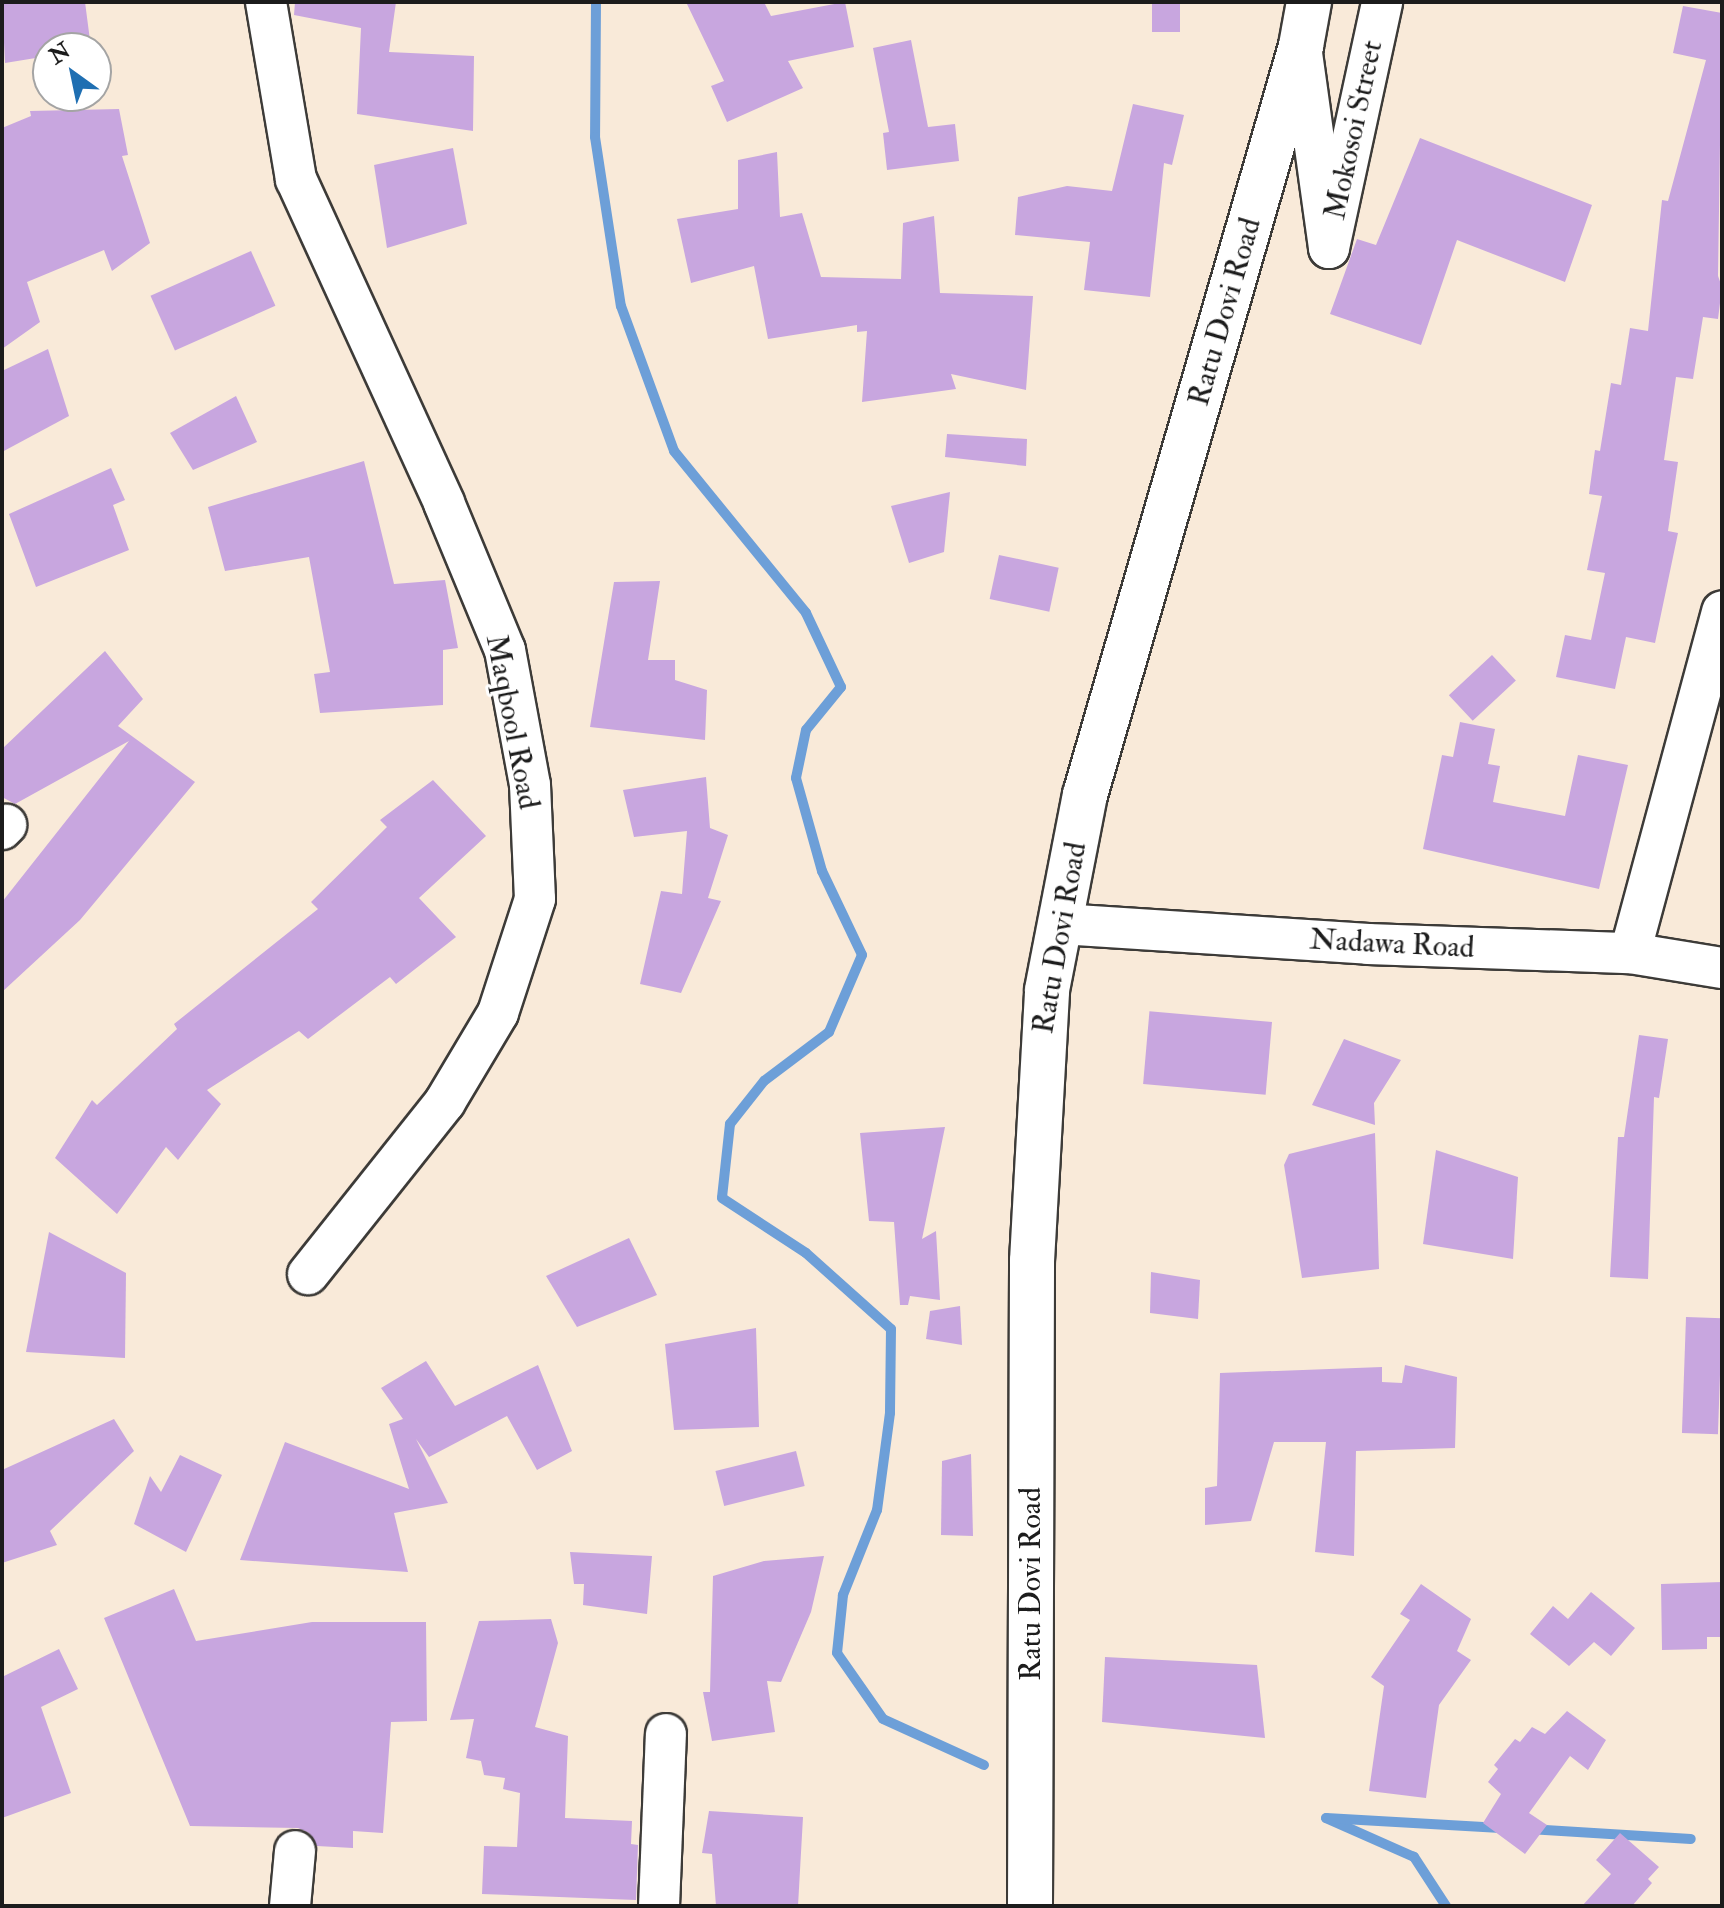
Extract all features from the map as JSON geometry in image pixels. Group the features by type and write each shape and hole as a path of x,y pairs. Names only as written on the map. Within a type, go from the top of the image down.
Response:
{"main road":[{"name":"Ratu Dovi Road","path":"1030,1906 1033,1245 1039,1060 1085,795 1301,46 1309,2"}],"street":[{"name":"Maqbool Road","path":"266,2 296,179 444,503 505,650 530,785 535,899 498,1013 445,1102 308,1274"},
{"name":"Mokosoi Street","path":"1301,46 1329,248 1382,2"},
{"path":"1630,953 1722,611"},
{"name":"Nadawa Road","path":"1061,924 1368,944 1630,953 1722,968"},
{"path":"659,1906 666,1734"},
{"path":"290,1906 295,1851"}],"building":[{"path":"2,2 85,2 89,32 32,32 32,59 5,63"},
{"path":"295,2 396,2 389,52 474,56 473,131 357,114 361,28 294,15"},
{"path":"686,2 764,2 771,16 845,2 854,47 788,61 803,88 727,122 711,86 724,81"},
{"path":"1152,2 1180,2 1180,32 1152,32"},
{"path":"1683,6 1722,13 1718,276 1722,287 1718,319 1703,317 1693,379 1676,377 1664,460 1678,462 1668,531 1678,533 1655,643 1626,637 1615,689 1556,677 1565,635 1591,640 1605,573 1587,570 1602,496 1589,494 1595,450 1600,451 1611,383 1621,385 1630,328 1648,331 1662,200 1668,201 1706,60 1673,53"},
{"path":"911,40 928,127 955,124 959,161 887,170 883,133 889,132 873,48"},
{"path":"1133,104 1184,115 1172,165 1164,163 1150,297 1084,290 1090,242 1015,235 1018,197 1067,186 1112,191"},
{"path":"112,109 119,109 128,155 122,156 150,243 112,271 104,250 27,282 40,322 2,349 2,128 31,116 30,111 112,112"},
{"path":"1420,138 1592,205 1565,282 1457,240 1421,345 1330,314 1357,239 1376,245"},
{"path":"453,148 467,224 387,248 374,165"},
{"path":"777,152 780,217 802,213 821,277 901,279 903,223 934,216 940,293 1033,296 1026,390 951,374 956,389 862,402 867,331 857,332 857,325 768,339 754,266 691,283 677,219 738,209 738,160"},
{"path":"251,251 275,306 175,351 151,296"},
{"path":"48,349 69,416 2,452 2,371"},
{"path":"236,396 257,442 193,470 170,433"},
{"path":"947,434 1027,439 1026,466 945,457"},
{"path":"364,461 394,584 445,580 458,648 443,650 443,705 320,713 314,674 330,672 309,557 225,571 208,507"},
{"path":"111,468 125,500 113,505 129,550 36,587 9,514"},
{"path":"950,492 944,552 909,563 891,506"},
{"path":"999,555 1059,568 1049,612 990,599"},
{"path":"660,581 648,660 675,660 675,680 707,690 705,740 590,727 614,582"},
{"path":"105,651 143,699 118,726 195,782 80,920 2,992 2,902 129,741 15,804 2,797 2,749"},
{"path":"1492,655 1516,681 1473,721 1449,695"},
{"path":"1460,722 1495,729 1488,764 1500,766 1493,802 1565,816 1578,755 1628,765 1599,889 1423,849 1442,755 1453,757"},
{"path":"706,777 710,828 728,835 708,898 721,901 681,993 640,984 661,891 682,894 687,831 634,837 623,790"},
{"path":"433,780 486,836 419,898 456,937 396,984 390,977 308,1039 299,1031 207,1090 221,1104 178,1160 166,1147 117,1214 55,1158 92,1100 97,1105 177,1029 174,1024 318,909 311,902 387,827 380,820"},
{"path":"1149,1011 1272,1022 1266,1095 1143,1084"},
{"path":"1639,1035 1668,1039 1659,1098 1654,1097 1648,1279 1610,1277 1618,1137 1624,1137"},
{"path":"1344,1039 1401,1060 1374,1103 1375,1125 1312,1105"},
{"path":"945,1127 922,1239 936,1231 940,1300 910,1296 908,1305 900,1305 894,1222 869,1221 860,1133"},
{"path":"1375,1133 1379,1269 1302,1278 1284,1165 1289,1154"},
{"path":"1436,1150 1518,1177 1513,1259 1423,1244"},
{"path":"49,1232 126,1273 125,1358 26,1352"},
{"path":"629,1238 657,1295 577,1327 546,1276"},
{"path":"1151,1272 1200,1280 1198,1319 1150,1313"},
{"path":"960,1306 962,1345 926,1339 930,1311"},
{"path":"1686,1317 1722,1318 1718,1434 1682,1433"},
{"path":"756,1328 759,1427 674,1430 665,1344"},
{"path":"426,1361 455,1406 538,1365 572,1451 537,1470 507,1416 429,1457 416,1439 448,1503 394,1513 408,1572 240,1560 285,1442 409,1489 389,1424 403,1419 381,1388"},
{"path":"1405,1365 1457,1377 1455,1448 1356,1451 1354,1556 1315,1552 1326,1442 1274,1442 1251,1521 1205,1525 1205,1488 1217,1486 1220,1373 1382,1367 1382,1382 1402,1383"},
{"path":"114,1419 134,1451 50,1531 57,1545 2,1563 2,1470"},
{"path":"796,1451 805,1486 724,1506 715,1471"},
{"path":"971,1454 973,1536 941,1535 942,1461"},
{"path":"180,1455 222,1475 186,1552 134,1524 150,1476 161,1492"},
{"path":"570,1552 652,1556 647,1614 583,1605 584,1584 574,1584"},
{"path":"824,1556 811,1612 781,1682 767,1681 775,1732 712,1741 703,1692 710,1692 713,1576 764,1561"},
{"path":"1722,1582 1722,1637 1707,1637 1707,1649 1662,1650 1661,1584"},
{"path":"1421,1584 1471,1619 1457,1651 1471,1660 1439,1705 1426,1798 1369,1791 1384,1686 1371,1677 1410,1620 1400,1614"},
{"path":"174,1589 196,1641 312,1622 426,1622 427,1721 391,1722 383,1833 353,1831 353,1848 317,1846 309,1833 298,1828 190,1826 104,1618"},
{"path":"1591,1592 1635,1628 1611,1656 1594,1642 1569,1666 1530,1634 1553,1606 1568,1619"},
{"path":"551,1619 558,1643 535,1727 568,1736 565,1818 632,1821 631,1844 638,1845 636,1900 482,1894 484,1846 517,1847 520,1793 503,1789 505,1778 484,1775 481,1761 466,1758 474,1719 450,1720 479,1621"},
{"path":"59,1649 78,1689 41,1707 71,1793 2,1818 2,1677"},
{"path":"1105,1657 1257,1665 1265,1738 1102,1722"},
{"path":"1567,1711 1606,1740 1588,1770 1570,1756 1529,1813 1547,1825 1525,1854 1483,1823 1501,1794 1488,1782 1498,1769 1494,1765 1515,1739 1520,1742 1532,1727 1545,1734"},
{"path":"709,1811 803,1817 798,1906 716,1906 712,1854 702,1853"},
{"path":"1620,1833 1659,1867 1648,1879 1652,1883 1632,1906 1582,1906 1611,1874 1596,1860"}],"waterway":[{"path":"596,2 595,137 621,306 674,451 806,613 841,687 806,730 796,778 822,871 862,955 829,1032 764,1081 730,1124 722,1198 806,1253 891,1329 890,1413 877,1510 843,1595 837,1653 883,1719 984,1765"},
{"path":"1446,1906 1414,1857 1326,1818 1501,1828"},
{"path":"1529,1829 1691,1839"}]}
